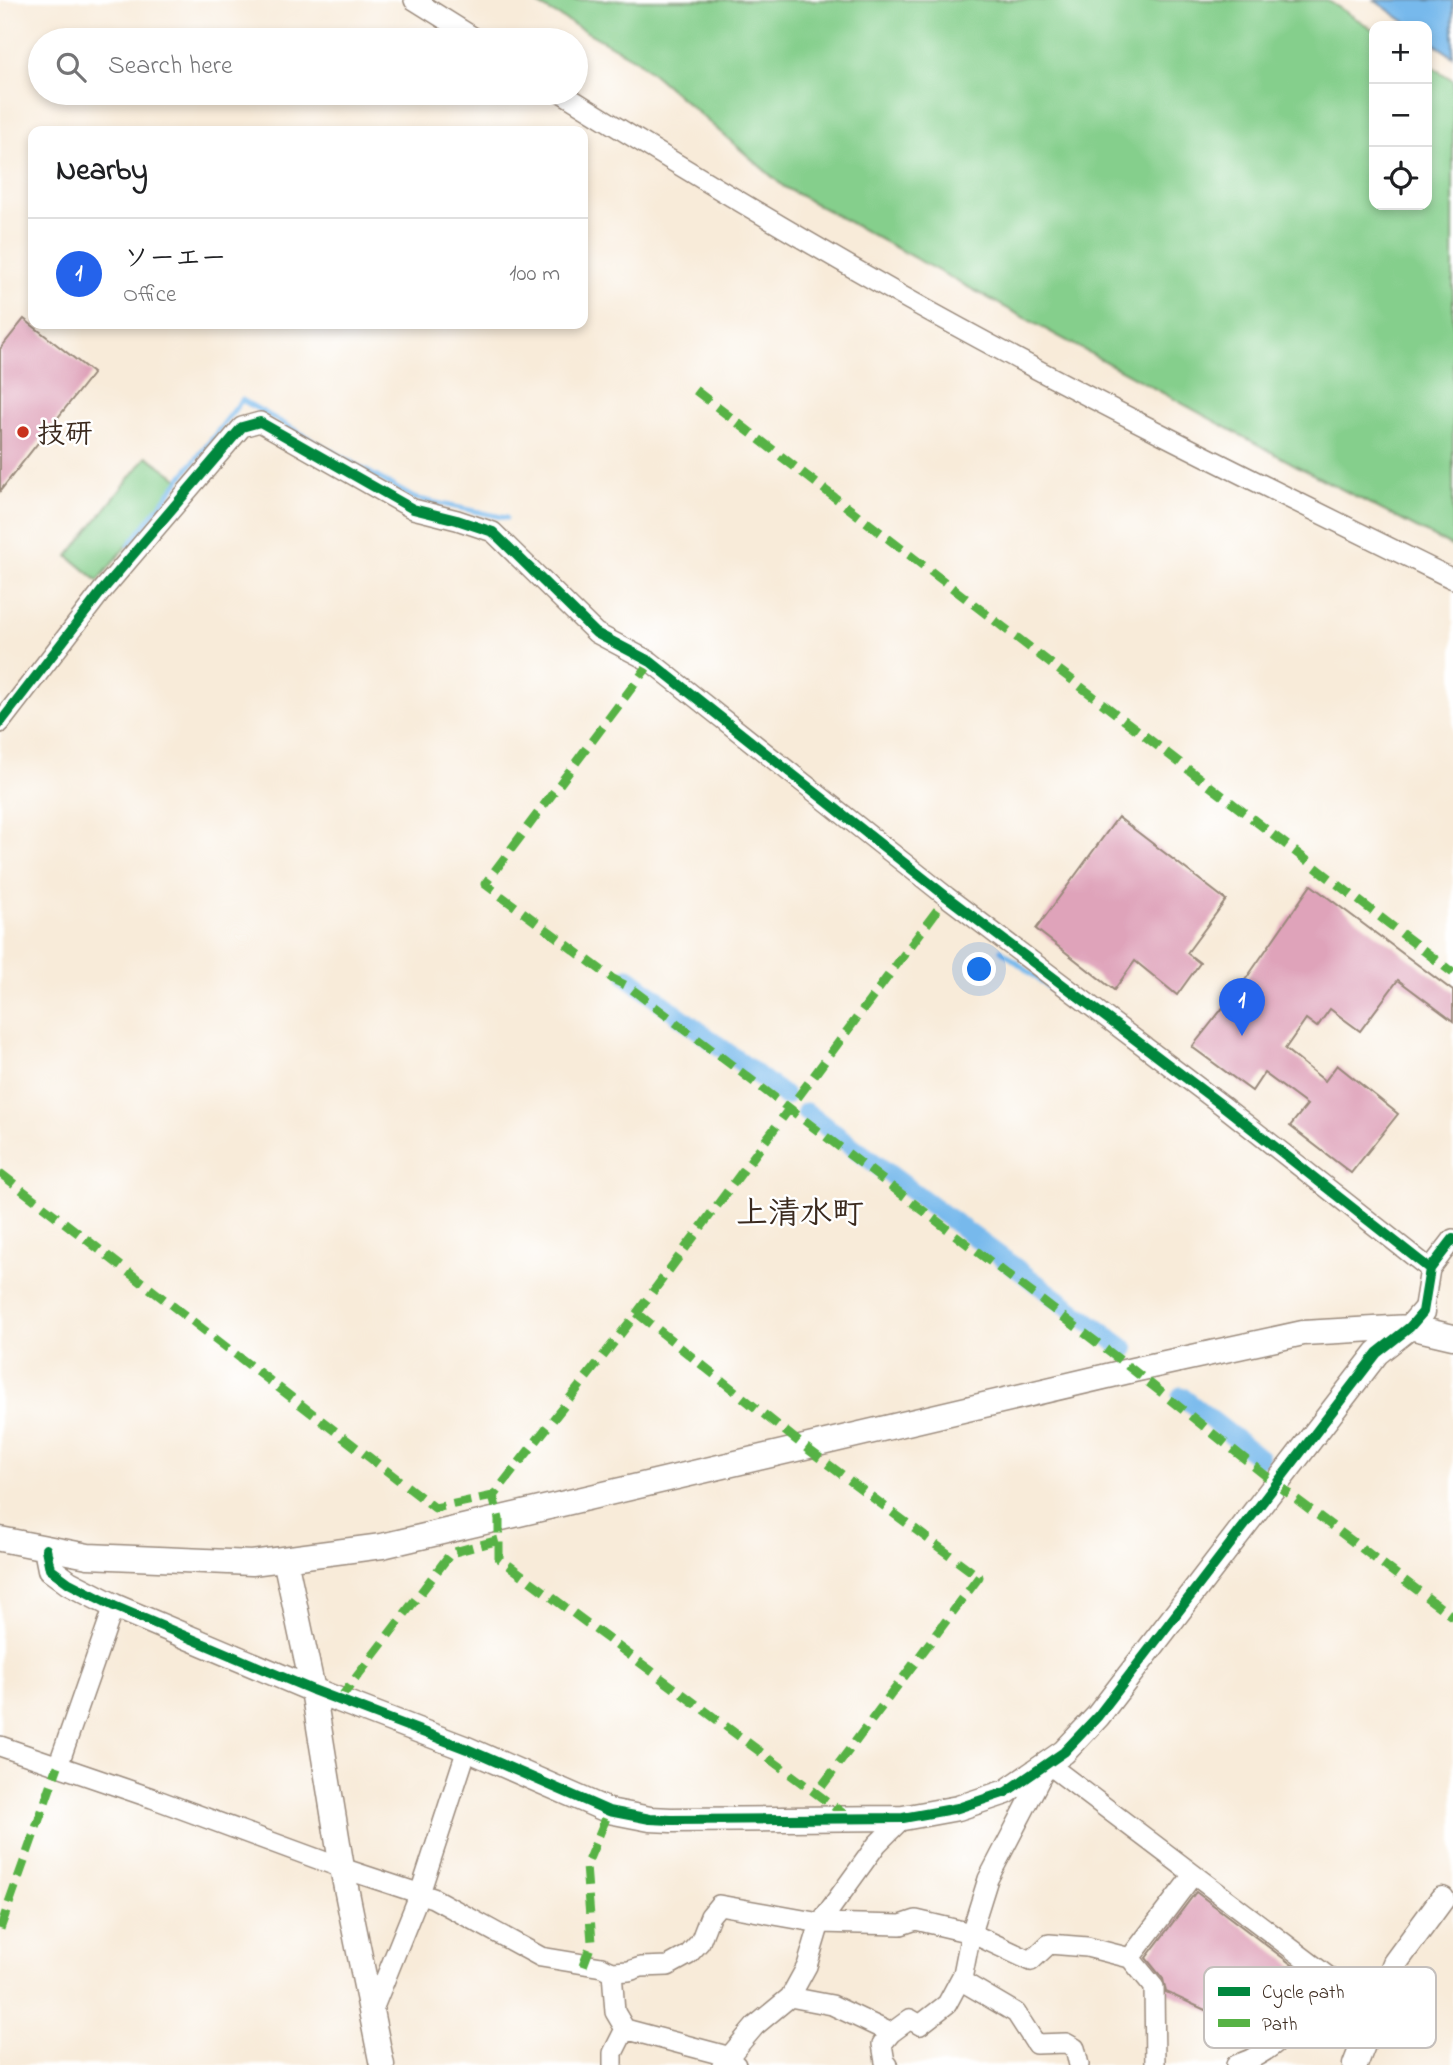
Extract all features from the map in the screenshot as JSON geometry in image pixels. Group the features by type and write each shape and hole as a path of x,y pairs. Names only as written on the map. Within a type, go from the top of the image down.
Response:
{"street":[{"path":"414,0 459,28"},
{"path":"581,105 667,159 903,297 1204,456 1453,579"},
{"path":"0,723 101,592 242,427 260,422 413,509 493,532 596,633 651,662 947,897 1213,1097 1430,1269"},
{"path":"46,1549 50,1569 69,1583 114,1606 313,1690 467,1749 609,1811 671,1821 903,1818 983,1801 1006,1792 1048,1764 1064,1752 1098,1716 1377,1353 1416,1320 1430,1269 1453,1239"},
{"path":"0,1539 88,1556 252,1563 382,1546 1120,1373 1303,1333 1416,1320 1453,1337"},
{"path":"285,1559 313,1690 342,1868 383,2065"},
{"path":"58,1766 114,1606"},
{"path":"0,1746 433,1898 541,1957 602,1967 612,1972 629,1971 641,1966 668,1966 688,1955 700,1942 710,1916 719,1905 820,1923 901,1925 916,1920 971,1933 1031,1961 1049,1944 1087,1947 1130,1958 1154,1987 1155,2065"},
{"path":"372,2012 420,1893 467,1749"},
{"path":"1048,1764 1314,1967"},
{"path":"888,2065 885,2063 882,2043 911,2019 920,2025 947,2004 960,1980 988,1879 1048,1764"},
{"path":"612,1972 615,2012 625,2029 728,2062 755,2026 790,1997 807,1966 820,1923 877,1843 903,1818"},
{"path":"1130,1958 1193,1875"},
{"path":"1393,1967 1448,1892"},
{"path":"960,1980 1016,2012 1036,2044 1066,2043 1075,2048 1079,2065"},
{"path":"790,1997 832,2005 891,2033"},
{"path":"613,2065 613,2053 625,2029"},
{"path":"1236,2065 1257,2058 1269,2048"},
{"path":"1355,2065 1361,2048"}],"green space":[{"path":"530,0 1327,0 1369,27 1369,210 1432,210 1432,67 1453,80 1453,547 1299,467 784,187 637,60 588,33 588,28 580,28"},
{"path":"147,456 180,480 98,581 68,556"}],"water":[{"path":"1374,0 1453,0 1453,57 1432,42 1432,21 1404,21"}],"building":[{"name":"技研","path":"24,319 28,322 28,329 37,329 93,373 0,491 0,349"},
{"path":"1118,817 1226,900 1187,953 1200,963 1177,995 1135,961 1114,990 1036,929"},
{"path":"1311,885 1453,991 1453,1021 1398,980 1360,1031 1330,1009 1317,1027 1306,1019 1285,1049 1325,1081 1337,1065 1398,1114 1351,1173 1290,1126 1307,1105 1264,1073 1252,1091 1192,1047 1248,976"},
{"path":"1196,1892 1295,1967 1204,1967 1204,2009 1166,1992 1163,1979 1146,1958"}],"waterway":[{"path":"129,545 242,400 414,498 506,518"},
{"path":"1001,950 1076,1009"},
{"path":"628,977 785,1096"},
{"path":"806,1112 1125,1349"},
{"path":"1181,1396 1260,1458"}],"marked path":[{"path":"695,390 1453,973"},
{"path":"651,662 485,884 613,979 629,987 1453,1617"},
{"path":"848,1817 499,1558 499,1519 493,1496 637,1313 947,897"},
{"path":"0,1173 435,1508 493,1496"},
{"path":"637,1313 805,1447 979,1577 816,1794"},
{"path":"339,1700 451,1553 499,1540"},
{"path":"0,1929 58,1766"},
{"path":"583,1966 592,1942 586,1866 609,1811"}],"cycle path":[{"path":"0,723 101,592 242,427 260,422 413,509 493,532 596,633 651,662 947,897 1223,1106 1430,1269"},
{"path":"46,1549 50,1569 69,1583 114,1606 313,1690 467,1749 609,1811 671,1820 903,1818 958,1808 1006,1792 1064,1752 1098,1716 1377,1353 1410,1327 1423,1312 1430,1269 1453,1239"}],"place":[{"name":"技研","path":"23,432"},
{"name":"ソーエー","path":"1242,1036"}],"district":[{"name":"上清水町","path":"800,1212"}]}
